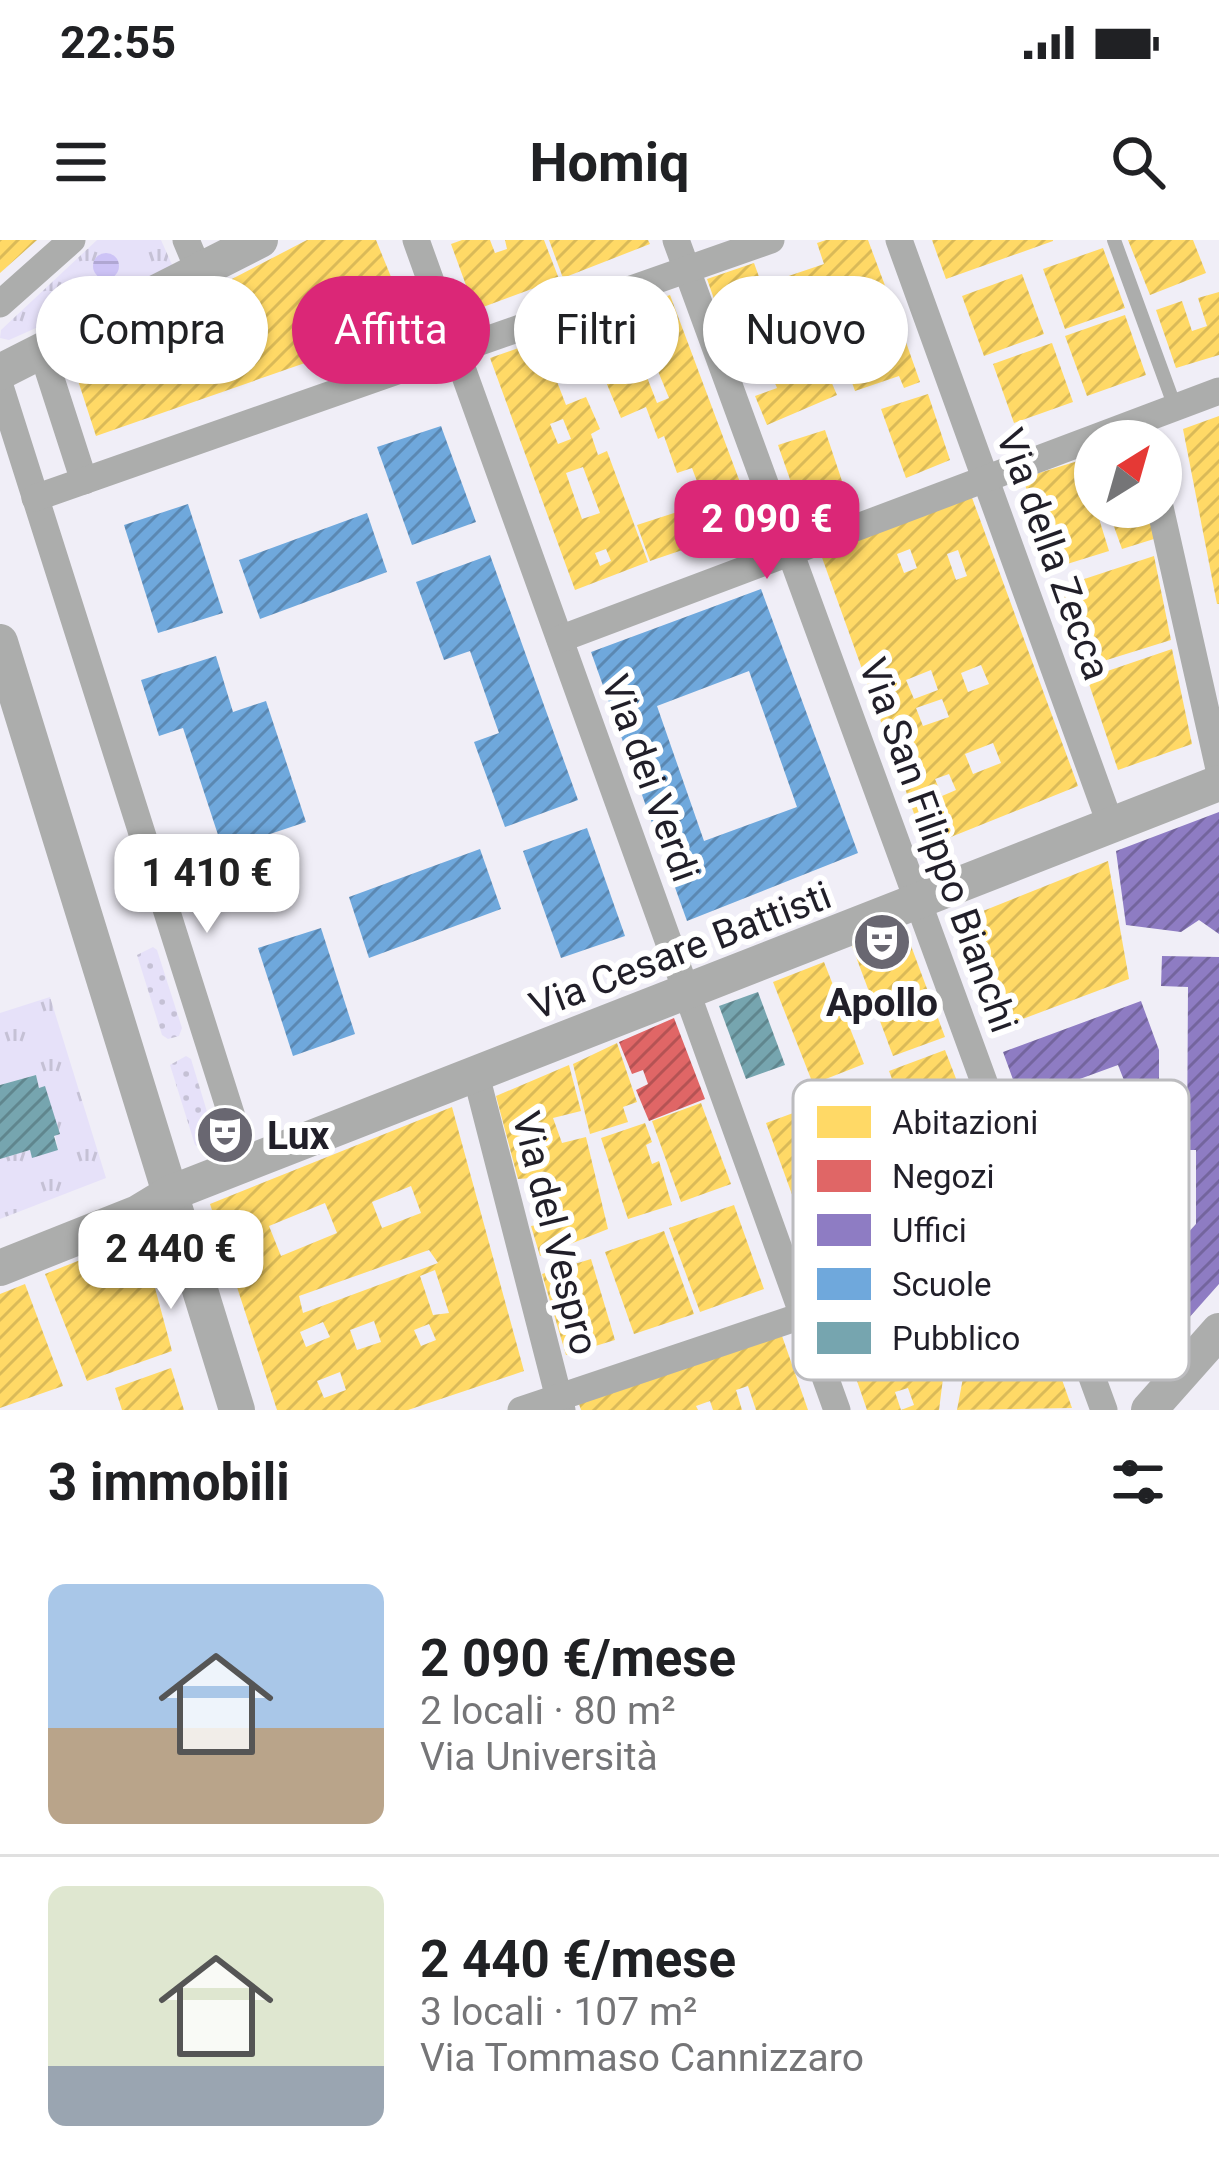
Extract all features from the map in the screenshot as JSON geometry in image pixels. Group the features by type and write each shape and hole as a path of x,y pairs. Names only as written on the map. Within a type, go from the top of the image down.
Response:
{"main road":[{"path":"159,276 192,255 260,240"},
{"path":"1,385 36,355"},
{"path":"0,643 237,1410"},
{"name":"Via Cesare Battisti","path":"0,1268 138,1213 171,1193 1219,784"},
{"name":"Via Cesare Battisti","path":"0,1245 131,1194 171,1193"},
{"path":"1189,1365 1219,1331"},
{"path":"1149,1410 1176,1380"}],"street":[{"path":"0,304 72,240"},
{"name":"Via dei Verdi","path":"416,240 429,276"},
{"name":"Via San Filippo Bianchi","path":"676,240 983,1080"},
{"path":"490,339 771,240"},
{"name":"Via della Zecca","path":"899,240 1112,826"},
{"path":"53,384 84,481"},
{"path":"35,498 362,384"},
{"name":"Via dei Verdi","path":"469,384 793,1288"},
{"path":"1,385 247,1164"},
{"path":"1157,420 1175,407 1219,391"},
{"path":"560,639 985,478 1074,451"},
{"path":"1165,528 1219,769"},
{"name":"Via del Vespro","path":"476,1075 560,1404"},
{"path":"521,1410 560,1404 793,1320"},
{"name":"Via dei Verdi","path":"826,1380 837,1410"},
{"name":"Via San Filippo Bianchi","path":"1093,1380 1104,1410"}],"lane":[{"path":"1114,240 1175,407"}],"green space":[{"path":"97,240 161,240 173,267 153,276 59,276"},
{"path":"36,297 36,328 9,340 0,338 1,330"},
{"path":"153,947 182,1028 179,1036 168,1039 162,1035 137,955"},
{"path":"50,997 106,1178 0,1219 0,1159 30,1150 32,1157 58,1149 45,1087 39,1088 36,1075 0,1085 0,1013"},
{"path":"186,1056 191,1059 215,1138 201,1148 195,1145 170,1065"}],"shaded area":[{"path":"101,254 111,254 118,261 114,276 98,276 94,271 94,261"}],"building: Abitazioni":[{"path":"0,240 37,240 0,273"},
{"path":"307,240 376,240 391,276 292,276 292,368 268,376 268,276 238,276"},
{"path":"490,240 495,253 507,249 505,240 544,240 558,276 514,276 514,296 490,304 490,276 463,276 451,244"},
{"path":"549,240 648,240 650,244 568,276 562,276"},
{"path":"868,240 881,276 789,276 824,264 817,243"},
{"path":"932,240 1053,240 1053,241 946,279"},
{"path":"1128,240 1193,240 1206,273 1150,295"},
{"path":"1103,248 1125,308 1065,329 1043,269"},
{"path":"754,263 759,276 716,276"},
{"path":"1022,274 1044,334 984,356 962,296"},
{"path":"1219,292 1219,355 1176,368 1156,310 1182,301 1192,331 1207,326 1198,298"},
{"path":"1125,315 1146,375 1087,396 1065,336"},
{"path":"679,319 756,525 650,561 637,525 705,503 692,468 677,473 664,436 658,439 646,407 621,418 607,384 650,384 657,403 669,398 663,384 679,384"},
{"path":"1052,343 1073,402 1014,423 993,364"},
{"path":"908,348 920,382 904,388 902,384 908,384"},
{"path":"514,350 514,384 558,384 566,405 586,397 600,429 591,434 598,455 607,451 648,562 575,590 490,358","holes":["563,419 571,439 558,444 550,424","583,467 600,513 582,519 566,473","606,549 611,561 600,566 595,553"]},
{"path":"79,384 245,384 96,436"},
{"path":"775,384 832,384 837,395 767,425 755,396 777,388"},
{"path":"928,394 950,460 906,478 881,409"},
{"path":"1219,416 1219,604 1217,604 1183,429"},
{"path":"825,430 847,496 801,511 778,445"},
{"path":"1074,462 1074,528 1102,528 1109,551 1051,569 1023,478"},
{"path":"971,495 1078,786 926,847 820,552","holes":["910,549 917,568 904,573 897,554","958,550 967,576 956,580 947,554","981,665 989,684 968,692 961,673","931,670 938,690 914,699 906,680","942,699 949,717 923,726 916,708","993,743 1001,763 973,774 965,754","949,774 956,790 942,796 935,779"]},
{"path":"1114,528 1152,528 1154,539 1122,549"},
{"path":"1154,556 1171,640 1081,668 1054,589"},
{"path":"1172,649 1192,744 1118,770 1087,678"},
{"path":"1108,861 1129,979 996,1029 958,921"},
{"path":"904,927 945,1037 893,1056 852,946"},
{"path":"824,962 864,1064 811,1080 773,982"},
{"path":"617,1043 637,1102 623,1107 628,1122 590,1134 573,1064"},
{"path":"945,1050 957,1080 892,1080 889,1071"},
{"path":"569,1065 581,1111 553,1118 562,1143 586,1137 608,1229 540,1256 531,1226 546,1223 532,1178 518,1179 496,1096"},
{"path":"701,1103 731,1184 681,1202 652,1121"},
{"path":"452,1107 524,1371 408,1410 277,1410 210,1204","holes":["411,1186 421,1213 382,1228 372,1202","325,1203 337,1233 281,1256 269,1226","429,1250 438,1263 303,1313 299,1296","435,1270 449,1313 433,1315 420,1276","374,1321 381,1342 357,1350 350,1330","323,1322 330,1337 306,1347 300,1332","429,1324 436,1340 421,1346 414,1330","340,1372 346,1390 324,1398 317,1381"]},
{"path":"793,1113 793,1197 766,1123"},
{"path":"645,1123 652,1142 646,1145 652,1164 659,1161 672,1205 628,1219 601,1138"},
{"path":"734,1205 764,1289 700,1312 669,1228"},
{"path":"664,1231 694,1314 634,1334 605,1252"},
{"path":"141,1236 172,1351 87,1381 45,1274"},
{"path":"591,1259 615,1340 566,1355 542,1274"},
{"path":"25,1284 63,1386 0,1408 0,1294"},
{"path":"782,1336 793,1380 797,1380 808,1410 756,1410 748,1386 736,1390 742,1410 713,1410 710,1401 696,1406 698,1410 581,1410 579,1404"},
{"path":"171,1368 184,1410 122,1410 115,1388"},
{"path":"857,1380 943,1380 939,1410 901,1410 867,1410","holes":["908,1388 914,1405 901,1410 895,1392"]},
{"path":"963,1380 1062,1380 1072,1408 957,1410"}],"building: Negozi":[{"path":"674,1018 705,1099 649,1121 636,1090 648,1084 643,1070 632,1074 619,1042"}],"building: Uffici":[{"path":"1219,812 1219,934 1199,920 1181,932 1126,925 1116,851"},
{"path":"1162,956 1219,957 1219,1284 1189,1318 1196,1150 1189,1150 1188,987 1161,986"},
{"path":"1141,1001 1159,1050 1159,1080 1124,1080 1118,1065 1077,1080 1013,1080 1003,1052"}],"building: Scuole":[{"path":"441,426 476,522 412,545 377,447"},
{"path":"188,504 223,613 158,633 124,525"},
{"path":"367,513 387,572 260,619 239,560"},
{"path":"490,555 578,800 505,827 474,742 499,733 470,651 444,660 416,582"},
{"path":"761,589 858,853 687,921 591,652","holes":["749,671 797,807 704,841 657,706"]},
{"path":"216,656 233,712 266,701 306,822 270,834 286,886 216,908 197,851 221,844 183,728 159,736 141,680"},
{"path":"587,828 625,936 561,958 523,851"},
{"path":"480,849 501,909 369,958 349,897"},
{"path":"321,928 355,1034 293,1056 258,948"}],"building: Pubblico":[{"path":"758,992 785,1065 746,1079 719,1006"},
{"path":"36,1075 39,1088 45,1086 60,1134 54,1136 58,1150 32,1158 30,1150 0,1159 0,1085"}],"place":[{"name":"Apollo","path":"882,942"},
{"name":"Lux","path":"225,1135"}]}
